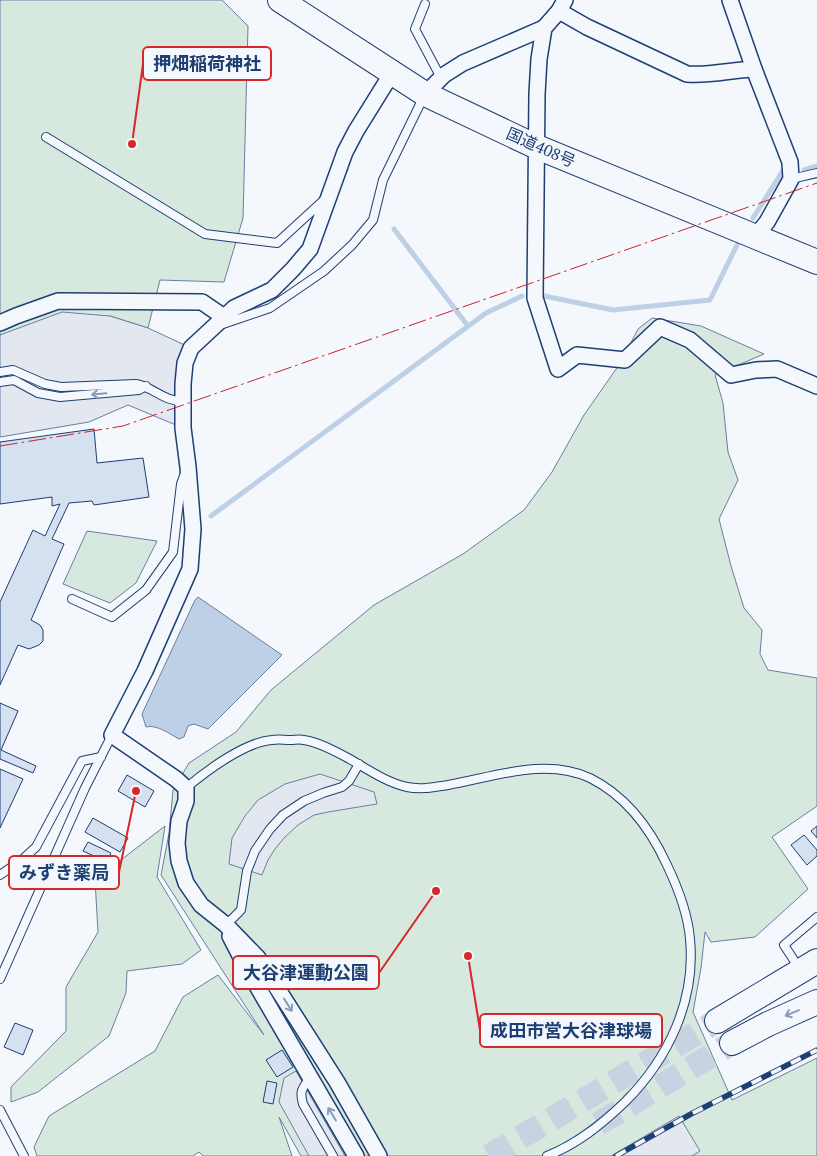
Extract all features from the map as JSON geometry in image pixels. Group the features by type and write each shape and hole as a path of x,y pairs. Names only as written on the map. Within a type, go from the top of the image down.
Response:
{"highway":[{"name":"国道408号","path":"280,0 392,73 433,86 537,147 817,262"},
{"path":"717,1021 809,965"},
{"path":"732,1043 817,1002"}],"street":[{"path":"730,0 790,162 791,179 767,222 754,237"},
{"path":"433,86 463,62 544,28 562,6 587,27 687,74 698,75 730,70 754,69"},
{"path":"544,28 539,59 535,298 558,369 577,355 625,360 660,326 690,340 731,375 756,370 777,369 817,386"},
{"path":"379,1156 337,1082 258,958 226,925 201,905 186,883 179,861 177,842 179,821 186,801 186,788 112,735 146,671 190,569 193,529 183,428 183,401 185,363 191,348 234,308 272,290 310,249 345,152 392,73"},
{"path":"0,324 16,316 58,301 202,302 219,322"},
{"path":"226,925 246,967 356,1156"}],"lane":[{"path":"219,322 270,308 324,271 352,245 373,220 383,180 433,86 415,29 425,4"},
{"path":"46,138 205,234 277,243 328,197"},
{"path":"791,179 817,173"},
{"path":"0,372 13,370 45,384 61,387 136,384 146,386 173,402 183,401"},
{"path":"0,382 14,380 38,393 60,396 139,390 146,386"},
{"path":"72,599 112,617 146,590 172,552 181,484 188,467"},
{"path":"0,979 85,788 112,735"},
{"path":"186,788 204,772 247,748 270,740 302,740 322,745 387,780 408,787 423,789 473,781 519,770 560,769 574,772 610,789 626,804 645,826 658,846 682,903 690,939 689,985 678,1025 650,1075 636,1091 596,1128 576,1143 547,1156"},
{"path":"0,875 36,847 82,761 101,757"},
{"path":"226,925 241,910 247,871 255,851 270,829 283,815 304,801 342,787 349,781 359,764"},
{"path":"809,965 784,945 817,917"},
{"path":"310,1078 302,1088 300,1095 303,1104 333,1156"},
{"path":"0,1110 24,1156"}],"shaded area":[{"path":"0,0 222,0 248,26 243,218 224,282 160,280 148,328 110,316 0,335"},
{"path":"62,312 110,316 148,328 191,348 183,428 128,405 89,422 0,437 0,335"},
{"path":"652,318 701,326 764,354 715,375 723,403 728,452 738,480 719,519 744,608 762,630 760,654 768,670 817,678 817,806 772,837 808,889 755,937 711,942 705,932 693,1012 732,1100 817,1058 817,1156 301,1156 279,1117 292,1156 203,1156 199,1152 193,1156 37,1156 34,1147 49,1116 155,1051 183,997 218,975 264,1035 161,875 169,833 173,790 189,763 236,732 271,690 374,605 463,554 524,510 552,472 584,415 621,362 638,329"},
{"path":"87,531 157,541 136,583 110,603 63,584"},
{"path":"320,774 374,792 377,804 314,815 298,825 284,838 268,860 262,875 229,864 232,838 245,816 258,800 285,784"},
{"path":"165,826 157,877 201,950 182,964 127,971 126,993 109,1036 38,1092 11,1102 11,1087 66,1031 66,987 98,932 95,880"},
{"path":"296,1071 345,1156 309,1156 279,1102 284,1078"},
{"path":"679,1116 700,1151 692,1156 611,1156"}],"water":[{"path":"198,597 282,655 208,729 194,724 188,726 184,737 179,739 158,728 146,727 142,714"}],"building":[{"path":"94,429 97,463 143,458 149,497 94,505 92,501 69,503 52,539 64,544 31,620 40,625 43,630 43,641 29,649 18,645 0,685 0,602 33,530 45,536 60,504 52,506 52,497 0,504 0,442"},
{"path":"0,703 18,711 1,750 36,766 33,773 0,759"},
{"path":"0,769 23,779 0,828"},
{"path":"127,775 154,791 145,807 118,791"},
{"path":"93,818 128,838 120,852 85,832"},
{"path":"817,826 817,838 811,831"},
{"path":"804,835 817,850 817,856 807,865 791,845"},
{"path":"88,842 111,853 107,862 83,851"},
{"path":"15,1023 33,1030 23,1055 4,1047"},
{"path":"282,1050 293,1067 277,1077 266,1060"},
{"path":"267,1081 277,1083 273,1104 263,1102"}],"waterway":[{"path":"804,170 817,166"},
{"path":"753,218 784,169"},
{"path":"394,229 468,326"},
{"path":"544,296 613,310 710,300 737,245"},
{"path":"211,516 486,313 522,296"}],"tunnel":[{"path":"489,1156 717,1021"},
{"path":"598,1124 732,1043"}],"railway":[{"path":"616,1156 691,1114 817,1050"}],"power":[{"path":"0,446 123,426 817,183"}],"place":[{"name":"押畑稲荷神社","path":"132,144"},
{"name":"みずき薬局","path":"136,791"},
{"name":"大谷津運動公園","path":"436,891"},
{"name":"成田市営大谷津球場","path":"468,956"}]}
